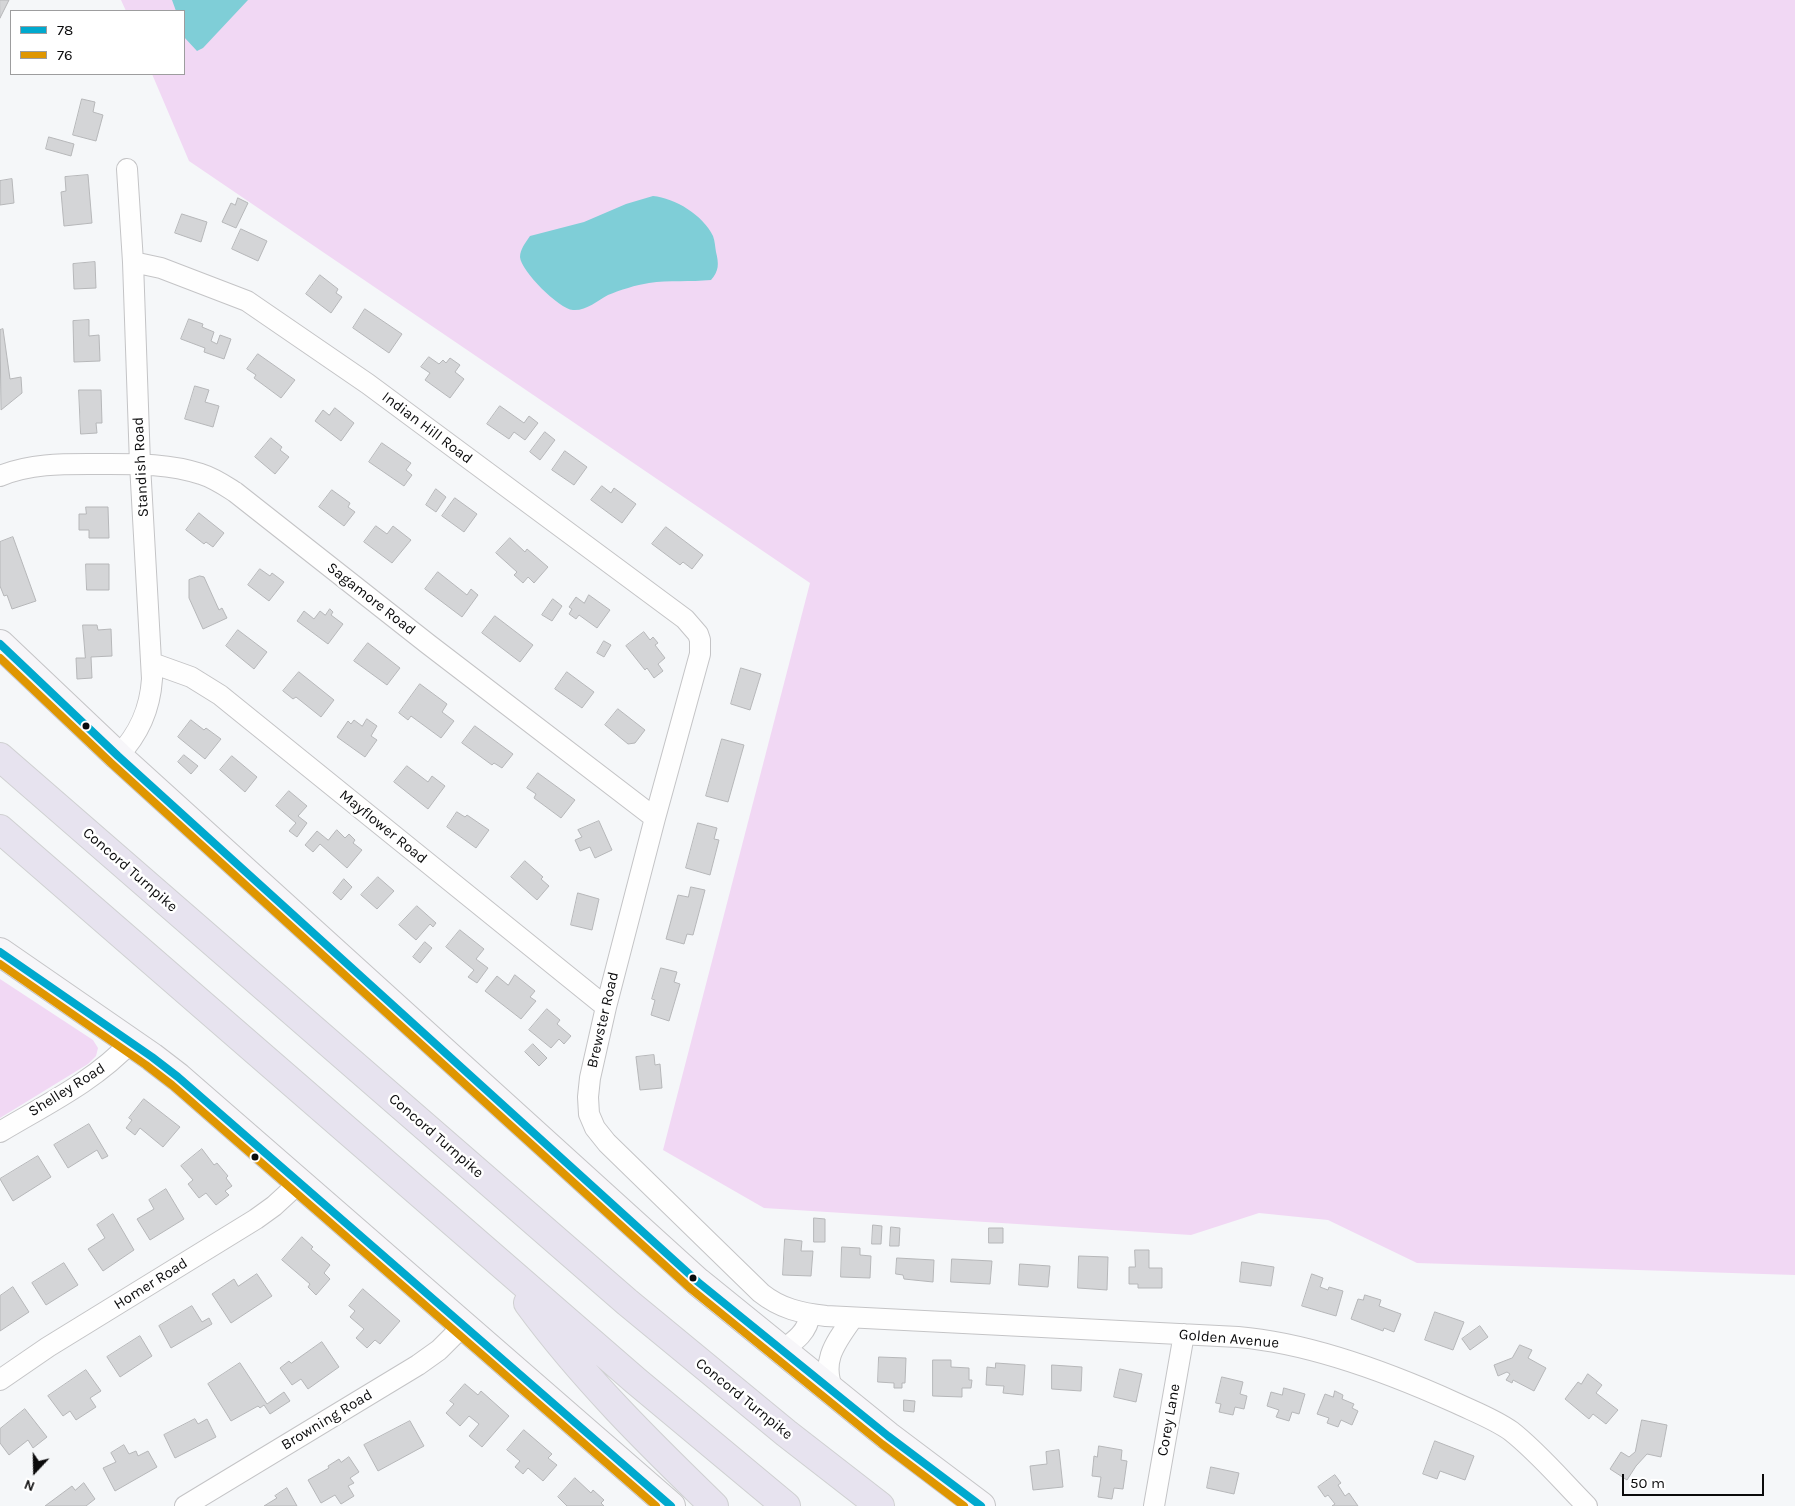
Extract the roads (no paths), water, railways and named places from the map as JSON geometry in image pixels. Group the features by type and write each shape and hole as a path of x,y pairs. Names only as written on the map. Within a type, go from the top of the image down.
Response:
{"highway":[{"name":"Concord Turnpike","path":"0,757 627,1302 731,1389 880,1506"},
{"path":"0,829 482,1249 683,1421 786,1506"},
{"path":"482,1249 524,1297 545,1327 590,1379 637,1430 714,1506"}],"main road":[{"path":"0,644 118,756 692,1277 888,1436 981,1506"},
{"path":"0,952 131,1042 178,1077 671,1506"}],"street":[{"name":"Standish Road","path":"118,756 136,734 144,717 151,689 152,663 140,464 133,262 127,169"},
{"name":"Indian Hill Road","path":"133,262 161,268 238,297 254,306 368,384 685,619 698,634"},
{"name":"Sagamore Road","path":"0,476 23,469 57,464 140,464 177,468 209,477 235,492 420,638 655,818"},
{"name":"Brewster Road","path":"698,634 701,646 699,661 655,818 592,1069 588,1097 589,1114 595,1128 613,1150 761,1292 784,1308 810,1314"},
{"name":"Mayflower Road","path":"152,663 191,677 220,695 606,1008"},
{"name":"Shelley Road","path":"0,1132 94,1074 116,1057 131,1042"},
{"name":"Homer Road","path":"0,1380 48,1347 256,1220 298,1183"},
{"path":"781,1351 804,1331 810,1314"},
{"name":"Golden Avenue","path":"810,1314 853,1318 1238,1336 1279,1342 1368,1369 1429,1391 1488,1418 1511,1432 1587,1506"},
{"path":"835,1394 828,1376 830,1355 853,1318"},
{"name":"Browning Road","path":"185,1506 418,1365 439,1350 463,1326"},
{"name":"Corey Lane","path":"1154,1506 1184,1334"}],"water":[{"path":"172,0 248,0 203,48 197,51 185,38 185,10 176,10"},
{"path":"653,196 670,200 688,209 708,228 714,238 718,264 716,274 711,280 644,284 608,295 587,307 573,310 550,296 534,280 522,263 521,251 530,236 584,222 626,204"}]}
